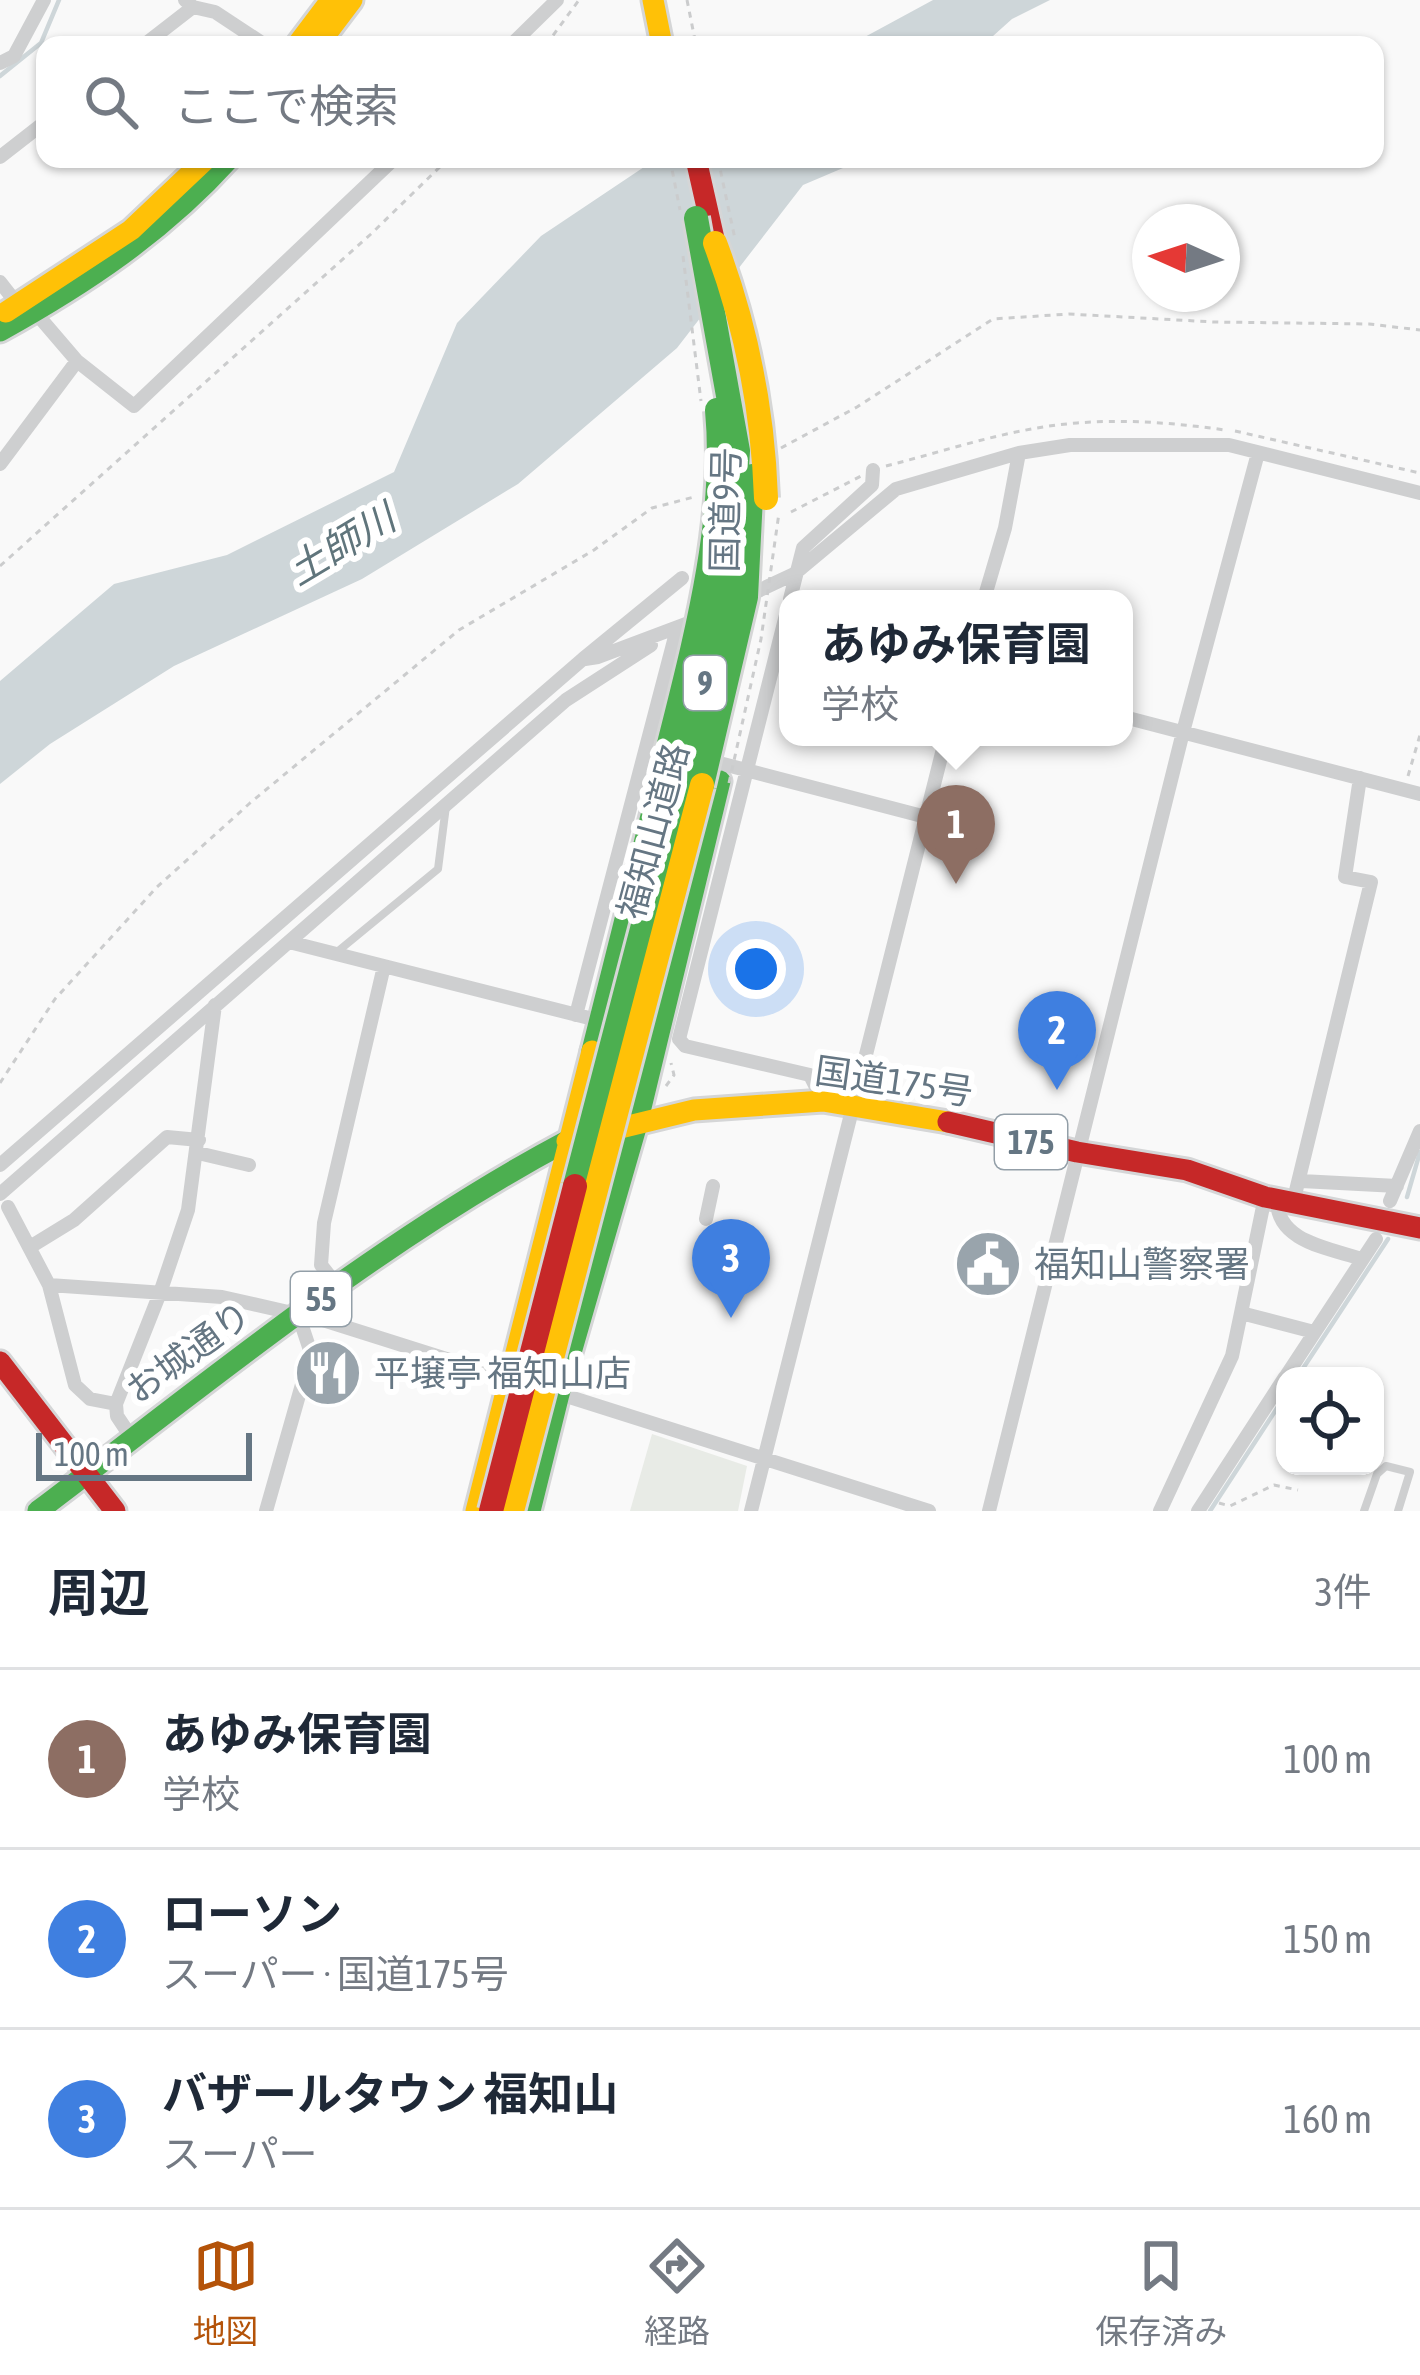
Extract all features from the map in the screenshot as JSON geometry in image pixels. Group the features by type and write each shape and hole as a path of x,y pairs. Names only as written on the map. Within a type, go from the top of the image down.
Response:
{"main road":[{"path":"304,36 331,0"},
{"path":"325,36 352,0"},
{"path":"653,0 660,36"},
{"path":"668,0 674,36"},
{"path":"0,331 18,311 131,230 196,168"},
{"path":"18,311 132,250 219,168"},
{"name":"福知山道路","path":"491,1511 703,695 725,591 738,451 688,214 686,168"},
{"name":"福知山道路","path":"512,1511 718,723 746,597 752,452 699,168"},
{"name":"9","path":"476,1511 567,1141 587,1018 663,768 702,595 720,434 688,214"},
{"name":"国道9号","path":"637,1124 758,611 766,461 758,398 715,243"},
{"name":"国道175号","path":"567,1141 694,1110 823,1102 918,1115 1076,1152 1187,1170 1420,1228"},
{"name":"9","path":"530,1511 637,1124"},
{"name":"お城通り","path":"41,1510 298,1314 494,1180 567,1141"},
{"path":"2,1368 115,1511"}],"street":[{"path":"0,63 14,56 44,0"},
{"path":"521,36 557,0"},
{"path":"154,36 189,3 215,12 252,36"},
{"path":"0,157 36,129"},
{"path":"0,282 18,311 134,406 385,168"},
{"path":"0,464 77,362"},
{"path":"583,659 677,629 794,574 896,489 1019,454 1133,443 1229,445 1420,493"},
{"path":"989,1511 1076,1152 1258,453"},
{"path":"987,590 1019,454"},
{"path":"791,590 803,548 872,484 872,470"},
{"path":"0,1165 682,578"},
{"path":"289,943 587,1018 677,629"},
{"path":"116,1404 90,1399 75,1384 49,1285 4,1200 215,1005 566,700 677,629"},
{"path":"779,655 679,1039 686,1046 810,1075 823,1102"},
{"path":"1133,719 1412,792"},
{"path":"647,744 926,817"},
{"path":"751,1511 944,746"},
{"path":"1160,1511 1232,1356 1241,1313 1284,1195 1371,882 1346,877 1360,778"},
{"path":"339,1288 321,1264 324,1222 384,967"},
{"path":"131,1438 117,1416 116,1404 188,1210 215,1005"},
{"path":"1390,1201 1420,1131"},
{"path":"30,1247 74,1220 167,1137 249,1165"},
{"path":"706,1220 713,1186"},
{"path":"1284,1195 1397,1186"},
{"path":"1284,1195 1276,1214 1283,1227 1362,1259"},
{"path":"1291,1367 1376,1238"},
{"path":"49,1285 222,1297 298,1314 765,1456 929,1511"},
{"path":"1241,1313 1313,1332"},
{"path":"266,1511 311,1353 298,1314"},
{"path":"1198,1511 1276,1391"}],"lane":[{"path":"334,954 438,869 446,804"},
{"path":"1364,1511 1376,1474 1386,1466 1410,1472 1399,1511"}],"path":[{"path":"553,36 579,0"},
{"path":"687,0 694,36"},
{"path":"0,566 439,168"},
{"path":"673,168 688,214"},
{"path":"682,245 700,408"},
{"path":"785,445 857,406 993,319 1069,314 1370,324 1420,330"},
{"path":"0,1083 55,999 158,887 250,803 459,629 594,550 652,508 685,502"},
{"path":"1412,792 1420,735"},
{"path":"1230,1506 1274,1485 1298,1490"}],"shaded area":[{"path":"652,1434 747,1466 738,1511 630,1511"}],"water":[{"path":"933,0 1050,0 1012,19 993,36 867,36"},
{"name":"土師川","path":"643,168 843,168 803,185 677,348 518,484 362,579 174,666 50,744 0,784 0,681 114,584 227,555 394,472 457,323 541,236"}],"waterway":[{"path":"44,36 59,0"},
{"path":"0,76 36,47"},
{"path":"1407,1197 1420,1152"},
{"path":"1304,1367 1388,1239"},
{"path":"1210,1511 1276,1410"}],"traffic: fast":[{"path":"0,331 122,255 220,168"},
{"path":"575,1186 703,695 732,547 738,451 696,218"},
{"path":"663,768 712,545 719,455 717,410"},
{"path":"702,785 746,597 752,476"},
{"path":"592,1051 663,768"},
{"path":"530,1511 637,1124 720,781"},
{"path":"38,1511 361,1268 567,1141"}],"traffic: slow":[{"path":"304,36 331,0"},
{"path":"325,36 352,0"},
{"path":"653,0 660,36"},
{"path":"6,312 131,230 196,168"},
{"path":"715,243 751,368 766,498"},
{"path":"512,1511 702,785"},
{"path":"476,1511 592,1051"},
{"path":"567,1141 694,1110 823,1101 948,1122"}],"traffic: jam":[{"path":"698,168 715,243"},
{"path":"948,1122 1077,1152 1187,1170 1265,1197 1420,1228"},
{"path":"491,1511 575,1186"},
{"path":"0,1362 115,1511"}],"place":[{"name":"あゆみ保育園","path":"956,884"},
{"name":"ローソン","path":"1057,1090"},
{"name":"福知山警察署","path":"988,1264"},
{"name":"バザールタウン 福知山","path":"731,1318"},
{"name":"平壌亭 福知山店","path":"328,1373"}]}
